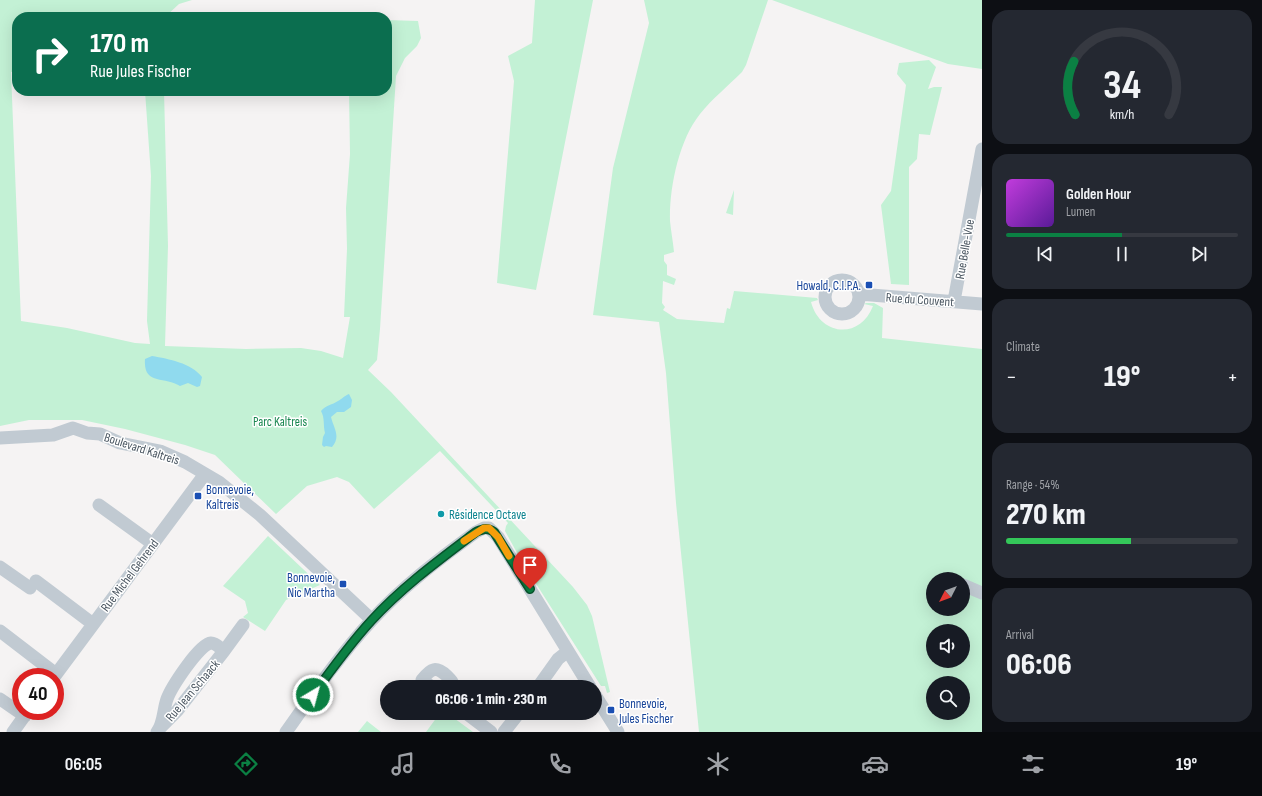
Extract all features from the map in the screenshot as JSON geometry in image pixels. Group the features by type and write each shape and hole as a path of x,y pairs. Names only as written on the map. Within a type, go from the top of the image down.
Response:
{"street":[{"name":"Rue Belle-Vue","path":"954,301 982,149"},
{"name":"Rue du Couvent","path":"859,294 982,304"},
{"name":"Boulevard Kaltreis","path":"0,438 53,435 73,428 87,433 100,434 120,443 143,449 152,449 185,462 219,482 260,515 372,620"},
{"name":"Rue Michel Gehrend","path":"60,668 205,474"},
{"path":"99,506 153,544"},
{"path":"286,732 358,636 372,620 431,565 476,532 484,528 489,528 498,537 586,680"},
{"path":"0,567 33,585 93,624"},
{"path":"970,588 982,594"},
{"name":"Rue Jean Schaack","path":"158,730 177,711 243,625"},
{"path":"0,630 46,668"},
{"name":"Rue Jean Schaack","path":"158,730 171,690 198,653 209,643 214,643 224,651"},
{"path":"543,680 558,659 568,651"},
{"path":"422,680 428,672 435,669 441,670 451,680"},
{"path":"0,699 21,723"},
{"path":"602,706 618,732"},
{"path":"475,720 491,732"},
{"path":"504,732 513,720"}],"green space":[{"name":"Parc Kaltreis","path":"0,0 192,0 179,4 170,12 12,12 11,72 21,321 67,328 135,343 150,344 147,321 151,176 145,96 164,96 168,246 165,346 246,349 301,348 321,351 343,358 350,317 344,317 347,249 346,208 350,154 349,96 392,96 392,20 418,21 421,38 417,46 405,58 396,76 380,329 377,360 368,370 391,392 573,587 587,605 592,616 610,692 607,693 605,686 602,686 602,680 597,680 521,560 505,531 508,523 440,451 374,509 349,482 337,477 307,486 276,514 215,455 185,445 125,429 82,420 29,420 0,426"},
{"path":"535,0 593,0 536,290 497,283 514,81 508,56 532,43"},
{"path":"644,0 768,0 746,65 742,72 700,114 686,137 681,151 671,194 670,208 674,252 664,255 664,261 667,265 667,275 676,279 674,285 663,281 662,303 665,307 663,310 677,319 724,323 727,308 730,309 734,291 817,298 818,300 811,302 816,313 823,322 840,330 850,329 859,324 867,317 873,306 864,304 874,303 883,308 882,338 982,349 982,732 699,732 676,503 666,373 659,322 593,315 613,168 649,23"},
{"path":"772,0 982,0 982,69 948,64"},
{"path":"929,60 936,67 928,89 942,87 930,135 919,134 917,159 909,167 909,285 891,284 881,205 891,191 906,85 897,74 899,63"},
{"path":"734,190 733,215 726,213"},
{"path":"268,536 320,585 286,600 265,631 243,617 248,613 245,601 223,586"},
{"path":"435,720 457,720 473,732 426,732"},
{"path":"367,721 381,732 358,732"}],"water":[{"path":"152,356 172,360 192,368 202,377 200,386 197,387 188,383 180,386 151,377 145,368 145,359"},
{"path":"349,394 352,400 351,407 344,412 337,412 331,417 336,432 335,443 332,447 324,447 322,445 325,433 321,411 325,407"}],"slow traffic":[{"path":"464,541 476,532 484,528 489,528 498,537 509,556"}],"place":[{"name":"Howald, C.I.P.A.","path":"869,285"},
{"name":"Bonnevoie, Kaltreis","path":"198,496"},
{"name":"Résidence Octave","path":"441,514"},
{"name":"Bonnevoie, Nic Martha","path":"343,584"},
{"name":"Bonnevoie, Jules Fischer","path":"611,710"}],"route":[{"path":"313,695 372,620 431,565 476,532 484,528 489,528 498,537 530,589"}]}
